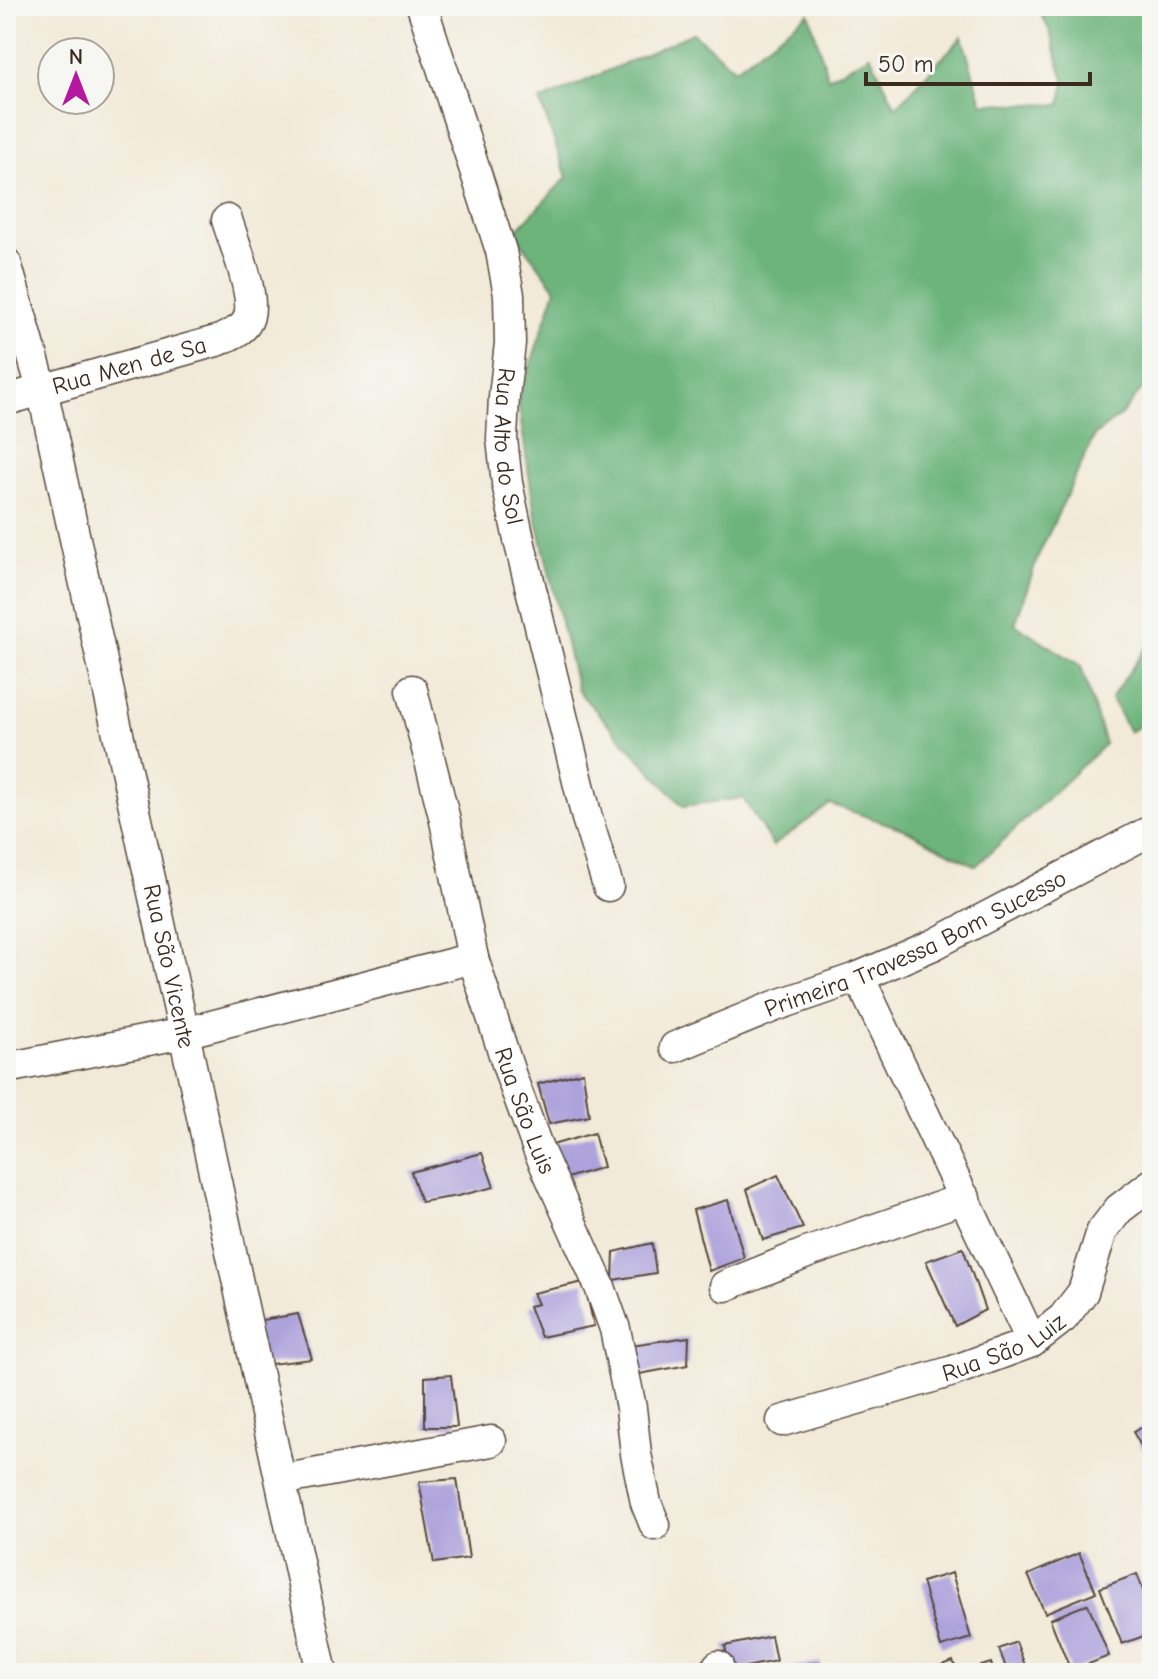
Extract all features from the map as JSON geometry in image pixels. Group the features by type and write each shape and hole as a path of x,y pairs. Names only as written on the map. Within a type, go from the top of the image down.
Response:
{"street":[{"name":"Rua Alto do Sol","path":"422,6 501,251 509,295 510,343 502,439 507,483 581,792 608,886"},
{"name":"Rua Men de Sa","path":"6,400 220,340 239,330 248,320 249,292 227,220"},
{"name":"Rua São Vicente","path":"6,263 42,389 322,1673"},
{"name":"Rua São Luis","path":"412,690 444,816 473,958 538,1149 600,1287 615,1329 646,1503 655,1525"},
{"name":"Primeira Travessa Bom Sucesso","path":"675,1047 775,1006 859,977 935,944 1152,830"},
{"path":"6,1068 184,1033 473,958"},
{"path":"859,977 1032,1342"},
{"name":"Rua São Luiz","path":"782,1421 953,1371 1032,1342 1063,1318 1083,1292 1102,1231 1119,1209 1152,1184"},
{"path":"725,1286 809,1252 965,1198"},
{"path":"281,1480 491,1441"}],"green space":[{"path":"1036,6 1152,6 1152,377 1121,415 1095,435 1039,554 1015,624 1081,666 1105,744 976,866 906,830 830,804 773,846 743,798 683,806 577,690 534,508 518,402 556,289 514,233 567,177 540,101 693,33 735,69 809,13 828,78 870,55 896,107 962,37 982,103 1060,105 1065,83 1049,29"},
{"path":"1152,639 1152,720 1129,732 1111,698"}],"building":[{"path":"583,1072 589,1116 549,1124 538,1084"},
{"path":"594,1133 603,1167 560,1180 552,1145"},
{"path":"482,1153 494,1187 421,1202 411,1172"},
{"path":"778,1175 803,1228 763,1240 747,1189"},
{"path":"728,1200 744,1258 709,1271 693,1210"},
{"path":"652,1243 656,1273 613,1280 614,1252"},
{"path":"963,1248 985,1310 955,1326 926,1261"},
{"path":"584,1282 594,1326 541,1337 529,1306 538,1304 533,1293"},
{"path":"298,1314 312,1359 263,1365 256,1321"},
{"path":"689,1337 688,1365 634,1375 630,1345"},
{"path":"451,1375 457,1427 425,1427 425,1377"},
{"path":"1152,1422 1152,1465 1133,1432"},
{"path":"457,1479 469,1558 434,1563 419,1482"},
{"path":"1079,1553 1096,1592 1045,1613 1028,1575"},
{"path":"952,1573 971,1638 941,1647 922,1582"},
{"path":"1137,1574 1152,1614 1152,1633 1122,1644 1100,1588"},
{"path":"1088,1604 1109,1656 1071,1671 1050,1619"},
{"path":"771,1636 776,1661 730,1670 725,1646"},
{"path":"1016,1642 1028,1673 1008,1673 999,1649"},
{"path":"953,1661 957,1673 921,1673"},
{"path":"820,1662 822,1673 762,1673 762,1671"},
{"path":"991,1663 994,1673 969,1673 968,1670"}]}
